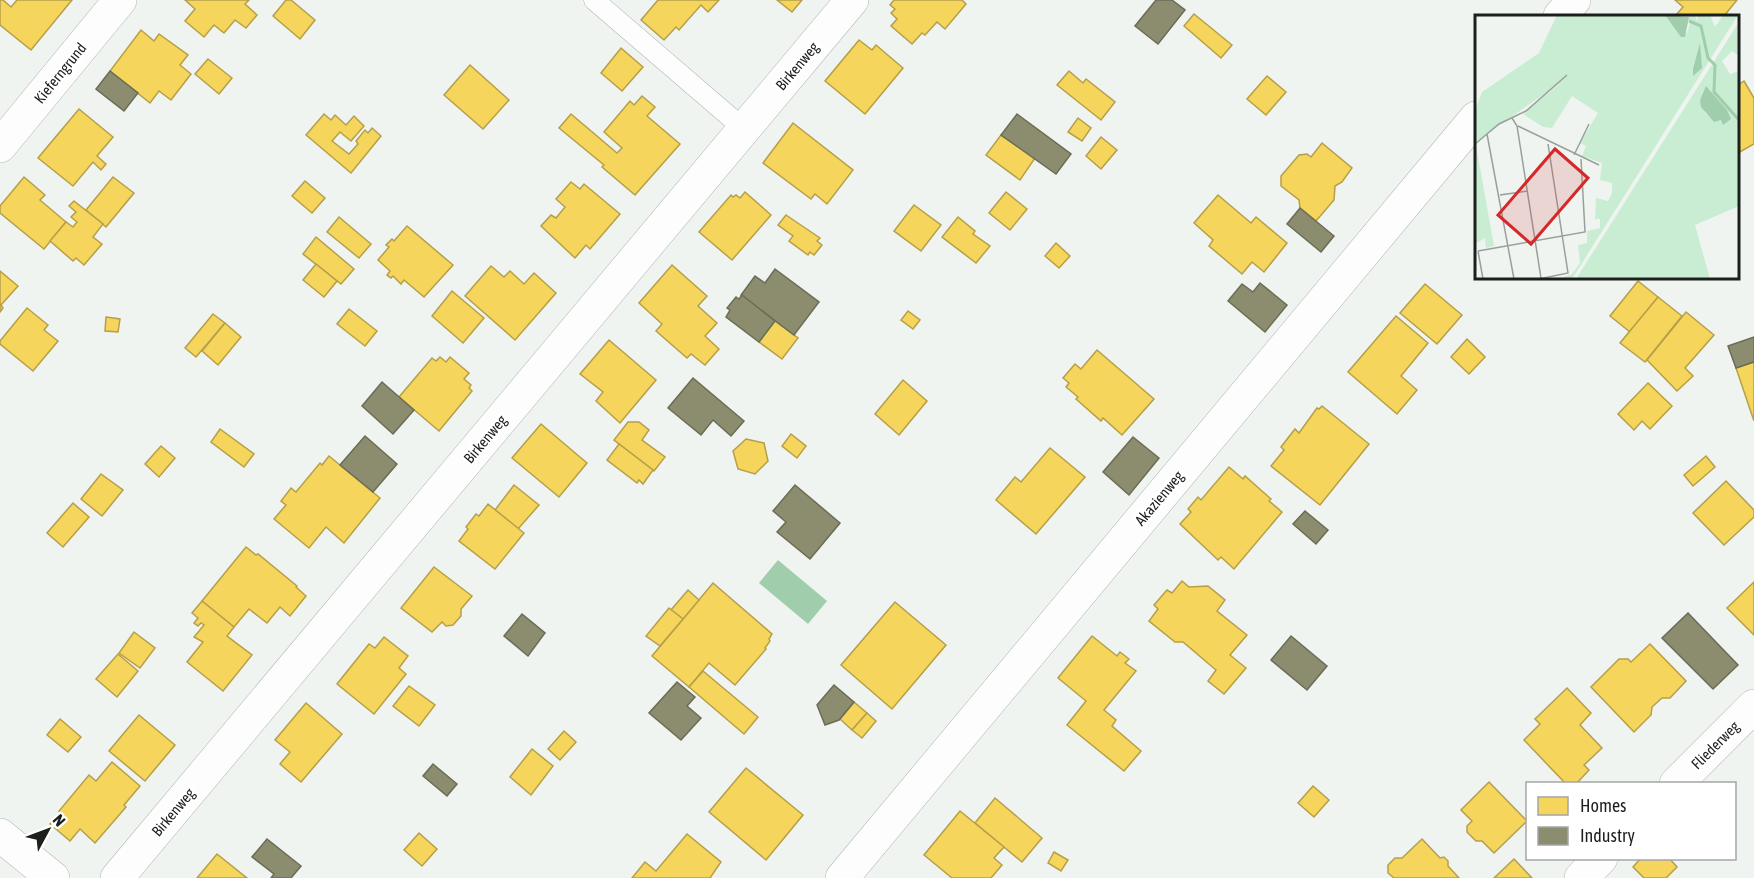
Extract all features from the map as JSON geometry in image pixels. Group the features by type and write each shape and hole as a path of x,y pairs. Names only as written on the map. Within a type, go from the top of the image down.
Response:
{"street":[{"name":"Kieferngrund","path":"0,147 120,0"},
{"name":"Birkenweg","path":"117,878 852,0"},
{"path":"1561,15 1574,0"},
{"name":"Akazienweg","path":"842,878 1475,119"},
{"name":"Fliederweg","path":"1677,782 1754,706"},
{"path":"0,835 53,878"},
{"path":"1581,878 1599,860"}],"lane":[{"path":"594,0 744,129"}],"shaded area":[{"path":"778,560 827,601 808,624 759,583"}],"building: Homes":[{"path":"0,0 11,7 17,0 72,0 31,50 0,25"},
{"path":"185,0 249,0 245,4 257,15 246,28 235,20 224,33 214,25 204,37 185,21 195,9"},
{"path":"286,0 291,0 315,20 300,39 273,16"},
{"path":"658,0 719,0 708,12 701,5 679,30 676,27 664,40 641,20"},
{"path":"777,0 802,0 792,12"},
{"path":"894,0 962,0 966,4 945,29 937,22 925,35 922,33 912,44 891,26 897,19 891,13 895,9 890,5"},
{"path":"1675,0 1737,0 1725,15 1676,15 1683,7"},
{"path":"1194,14 1232,45 1221,58 1184,26"},
{"path":"141,30 154,41 159,34 188,55 180,65 191,74 171,100 159,91 150,103 110,71"},
{"path":"859,40 872,50 876,45 903,68 865,114 825,81"},
{"path":"621,48 643,67 622,91 601,73"},
{"path":"208,59 232,78 219,94 195,74"},
{"path":"470,65 509,100 483,129 444,95"},
{"path":"1069,71 1083,83 1086,79 1115,102 1101,120 1057,85"},
{"path":"1267,76 1286,92 1266,115 1247,99"},
{"path":"1744,81 1754,98 1754,144 1740,152 1739,150 1739,84"},
{"path":"642,96 655,107 647,116 680,144 635,195 602,167 604,165 559,128 571,114 617,153 622,148 604,132 630,101 634,105"},
{"path":"79,109 113,137 97,156 106,164 101,170 93,162 73,186 38,158"},
{"path":"324,114 331,120 335,115 346,125 354,116 364,126 351,141 340,132 332,141 349,154 358,144 356,141 365,130 368,133 372,128 381,136 351,173 306,135"},
{"path":"1078,118 1091,128 1082,141 1068,132"},
{"path":"793,123 853,170 827,204 815,194 811,199 763,163"},
{"path":"1001,135 1035,158 1020,180 986,155"},
{"path":"1101,137 1117,150 1101,169 1086,156"},
{"path":"1322,143 1352,168 1342,182 1335,186 1334,200 1316,221 1300,208 1299,200 1281,186 1281,176 1299,155 1307,154 1311,157"},
{"path":"24,177 45,195 40,200 66,222 44,249 0,213 0,206"},
{"path":"113,177 134,193 106,227 86,210"},
{"path":"305,181 325,198 312,213 292,196"},
{"path":"571,182 580,189 584,184 620,214 590,249 586,245 575,258 541,226 551,215 556,218 565,207 556,199"},
{"path":"745,192 771,215 732,260 699,232 731,195 740,198"},
{"path":"1006,192 1027,209 1010,230 989,213"},
{"path":"1218,195 1251,223 1256,217 1287,243 1264,272 1252,262 1242,274 1209,246 1213,240 1194,223"},
{"path":"74,201 103,224 93,237 102,244 84,265 76,258 73,261 50,241 66,222 73,227 77,222 71,217 76,212 69,206"},
{"path":"914,205 941,225 921,251 894,231"},
{"path":"786,215 820,238 817,241 822,245 814,255 810,252 808,255 789,241 793,236 778,225"},
{"path":"339,217 371,244 359,258 327,232"},
{"path":"958,217 975,231 973,234 990,246 976,263 942,237"},
{"path":"407,226 453,265 424,297 404,280 401,284 393,276 391,278 387,275 390,271 378,260 389,247 386,245 392,239 394,241"},
{"path":"316,237 354,269 341,284 303,254"},
{"path":"1056,243 1070,256 1059,268 1045,256"},
{"path":"316,264 337,281 324,297 303,280"},
{"path":"672,265 707,296 698,306 717,323 705,336 719,349 705,365 691,354 687,358 656,331 662,324 639,303"},
{"path":"491,266 504,277 510,271 524,284 534,273 556,293 515,340 465,296"},
{"path":"0,271 18,286 1,305 3,308 0,312"},
{"path":"1638,281 1658,297 1630,332 1610,316"},
{"path":"1425,284 1462,315 1437,344 1400,313"},
{"path":"452,291 484,318 463,343 432,316"},
{"path":"1658,297 1682,316 1645,362 1620,343"},
{"path":"27,308 48,325 44,330 58,341 33,371 0,344 0,341"},
{"path":"349,309 377,331 365,346 337,324"},
{"path":"908,311 920,320 913,329 901,320"},
{"path":"1686,312 1714,335 1685,368 1693,376 1677,391 1647,360"},
{"path":"213,314 225,323 196,357 185,348"},
{"path":"1396,316 1428,343 1401,376 1417,390 1397,414 1348,372"},
{"path":"106,317 120,319 118,332 105,331"},
{"path":"775,321 798,338 782,359 759,342"},
{"path":"225,323 241,337 218,365 202,351"},
{"path":"1467,339 1485,357 1469,374 1451,357"},
{"path":"609,340 656,380 620,423 596,401 603,392 580,374"},
{"path":"1097,350 1154,399 1122,435 1103,418 1101,421 1076,399 1078,397 1066,387 1069,383 1063,378 1075,364 1081,369"},
{"path":"440,357 446,362 450,357 469,373 464,379 471,385 469,388 472,391 439,431 399,397 432,358 436,361"},
{"path":"1754,362 1754,421 1736,368"},
{"path":"903,380 927,401 899,435 875,414"},
{"path":"1648,383 1672,406 1650,429 1642,421 1634,430 1618,414"},
{"path":"1322,406 1369,444 1320,505 1271,466 1284,450 1281,447 1295,429 1299,433 1317,408"},
{"path":"628,422 639,422 649,430 642,440 665,457 654,471 614,440"},
{"path":"541,424 587,463 559,497 512,458"},
{"path":"220,429 254,454 244,467 211,442"},
{"path":"791,434 806,446 797,458 782,446"},
{"path":"746,439 764,443 768,461 755,474 738,469 733,451"},
{"path":"619,444 653,470 643,484 639,480 637,483 607,460"},
{"path":"161,446 175,458 159,477 145,464"},
{"path":"1050,448 1085,477 1036,534 996,500 1015,477 1021,482"},
{"path":"329,456 380,498 344,543 326,527 309,548 274,519 286,505 281,501 291,488 296,492 320,463 322,465"},
{"path":"1706,456 1715,467 1693,486 1684,475"},
{"path":"1229,467 1243,479 1245,476 1282,512 1234,569 1221,557 1218,560 1180,524 1191,512 1188,509 1198,497 1201,500"},
{"path":"101,474 123,490 102,516 81,499"},
{"path":"1726,481 1754,510 1754,517 1724,545 1693,513"},
{"path":"514,485 539,505 518,529 495,510"},
{"path":"73,503 89,517 63,547 47,533"},
{"path":"488,504 524,533 495,569 459,541 476,514 479,516"},
{"path":"246,547 256,555 258,554 306,596 290,616 280,607 267,623 249,609 234,627 202,601"},
{"path":"434,567 472,596 461,609 461,616 453,625 446,626 442,622 432,632 401,608"},
{"path":"1182,581 1189,587 1208,586 1225,600 1217,611 1247,635 1230,655 1246,668 1224,694 1208,681 1216,670 1183,642 1175,642 1149,621 1158,609 1154,605 1167,590 1172,593"},
{"path":"1754,582 1754,635 1727,608"},
{"path":"713,583 772,634 766,649 735,685 709,663 689,687 652,656"},
{"path":"688,590 699,600 683,619 671,610"},
{"path":"202,601 234,627 227,636 252,655 223,691 187,662 203,642 194,637 204,625 201,623 198,626 194,623 198,618 192,613"},
{"path":"895,602 946,645 892,709 841,665"},
{"path":"669,608 683,619 660,646 646,636"},
{"path":"134,632 155,648 140,668 119,653"},
{"path":"1092,636 1117,656 1120,652 1129,659 1125,663 1136,671 1104,710 1116,720 1112,726 1141,751 1124,771 1067,725 1086,701 1058,678"},
{"path":"384,637 408,656 399,668 406,674 374,714 337,684 369,644 375,648"},
{"path":"1650,644 1686,681 1670,698 1662,698 1652,707 1651,715 1634,732 1591,687 1619,659 1628,659 1631,662"},
{"path":"118,654 138,671 117,697 96,679"},
{"path":"703,671 758,717 744,734 689,687"},
{"path":"409,686 435,705 419,726 393,706"},
{"path":"1567,688 1591,713 1580,725 1602,748 1584,765 1589,770 1578,782 1564,782 1524,740 1540,724 1535,719"},
{"path":"854,702 867,713 852,730 840,719"},
{"path":"306,703 342,734 301,782 280,764 290,752 275,740"},
{"path":"867,713 876,721 862,738 852,730"},
{"path":"139,715 175,745 145,781 109,751"},
{"path":"60,719 81,737 68,752 47,735"},
{"path":"564,731 576,742 560,760 548,749"},
{"path":"532,749 553,766 531,795 510,777"},
{"path":"112,762 140,786 124,805 126,807 95,843 80,829 70,841 50,824 89,775 96,781"},
{"path":"746,768 803,815 766,860 709,812"},
{"path":"1489,782 1526,822 1494,853 1482,841 1476,841 1467,832 1467,826 1472,821 1461,810"},
{"path":"1313,786 1329,800 1314,817 1298,803"},
{"path":"995,798 1042,838 1022,862 975,823"},
{"path":"960,811 1004,847 994,858 1002,865 991,878 952,878 924,855"},
{"path":"419,833 437,849 422,866 404,850"},
{"path":"687,834 721,862 710,878 632,878 645,862 656,871"},
{"path":"1422,839 1440,858 1444,857 1448,861 1448,866 1459,878 1394,878 1388,873 1388,865 1395,858 1402,858"},
{"path":"1054,852 1068,860 1061,871 1048,863"},
{"path":"217,854 247,878 197,878"},
{"path":"1514,859 1532,878 1494,878"},
{"path":"1639,860 1671,860 1677,867 1666,878 1644,878 1633,867"}],"building: Industry":[{"path":"1156,0 1172,0 1185,10 1158,44 1135,26"},
{"path":"110,71 138,93 124,111 96,89"},
{"path":"1017,114 1071,154 1056,174 1001,135"},
{"path":"1300,208 1334,236 1321,252 1287,224"},
{"path":"775,269 819,302 794,335 741,295 755,276 765,283"},
{"path":"1260,283 1287,305 1265,332 1228,301 1242,284 1253,292"},
{"path":"742,295 775,321 759,342 726,317 730,310 727,308 736,297 739,299"},
{"path":"1754,337 1754,362 1736,368 1728,346"},
{"path":"693,378 744,421 731,436 713,420 701,435 668,408"},
{"path":"382,382 414,410 393,434 362,406"},
{"path":"365,436 397,464 373,492 340,465"},
{"path":"1133,437 1159,458 1129,495 1103,472"},
{"path":"795,485 840,523 810,559 777,532 786,522 773,511"},
{"path":"1305,511 1328,530 1316,544 1293,524"},
{"path":"1688,613 1738,665 1713,689 1662,638"},
{"path":"522,614 545,633 528,656 504,636"},
{"path":"1291,636 1327,666 1307,690 1271,660"},
{"path":"677,682 695,697 687,706 701,718 681,740 649,713"},
{"path":"834,685 854,702 839,720 825,725 817,705"},
{"path":"433,764 457,784 447,796 423,776"},
{"path":"267,839 301,866 291,878 271,878 274,874 252,857"}]}
